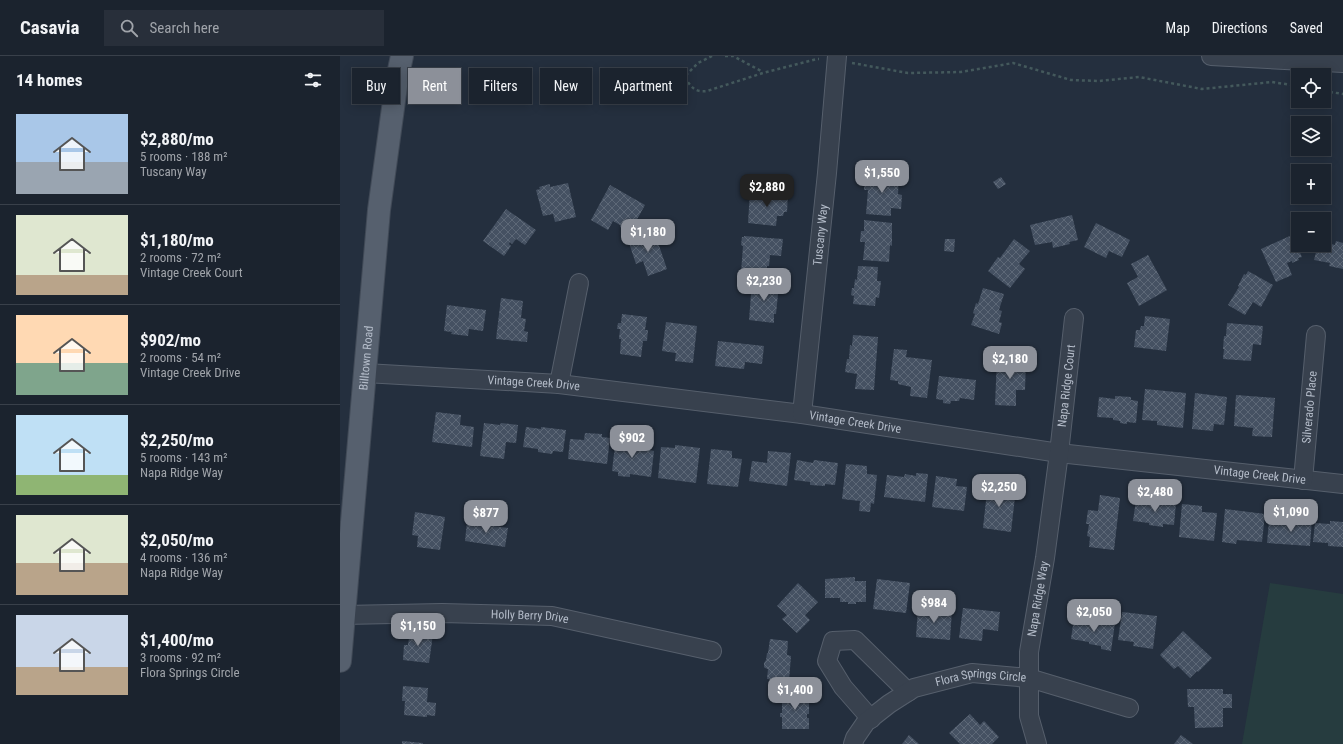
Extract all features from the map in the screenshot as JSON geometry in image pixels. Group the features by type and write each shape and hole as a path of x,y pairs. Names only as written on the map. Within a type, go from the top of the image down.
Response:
{"main road":[{"name":"Billtown Road","path":"340,661 379,210 397,79 402,56"}],"street":[{"path":"1210,56 1343,63"},
{"name":"Tuscany Way","path":"802,414 827,173 837,59"},
{"path":"559,384 579,283"},
{"name":"Napa Ridge Court","path":"1059,453 1074,318"},
{"name":"Silverado Place","path":"1303,480 1316,335"},
{"name":"Vintage Creek Drive","path":"365,373 559,384 802,414 1059,453 1343,484"},
{"name":"Napa Ridge Way","path":"1037,744 1029,716 1029,652 1045,558 1059,453"},
{"name":"Holly Berry Drive","path":"344,615 442,613 552,616 712,651"},
{"path":"871,719 843,687 827,661 833,641 856,640 908,692"},
{"name":"Flora Springs Circle","path":"853,744 855,738 866,722 889,704 914,688 972,673 1029,678 1129,708"}],"path":[{"path":"712,56 698,62 684,77 693,89 700,92 707,91 763,73 817,59 837,59 908,73 961,72 1013,63 1071,80 1099,81 1139,77 1202,89 1272,82 1291,85"},
{"path":"725,56 733,56 763,73"},
{"path":"1331,92 1343,94"}],"green space":[{"path":"1270,583 1343,594 1343,744 1242,744"}],"building":[{"path":"865,172 899,175 898,194 902,195 901,209 891,208 891,216 866,214 868,190 864,190"},
{"path":"1001,177 1006,184 998,189 993,182"},
{"path":"568,183 576,217 555,222 553,214 543,216 536,190 540,189 539,187 550,184 550,187"},
{"path":"610,185 645,205 630,232 620,227 620,225 613,221 608,230 591,220"},
{"path":"750,191 788,194 787,212 784,212 783,216 777,216 776,226 748,223"},
{"path":"506,209 536,230 525,245 516,239 512,244 510,242 509,244 511,246 504,256 483,241"},
{"path":"1072,215 1078,240 1069,242 1070,244 1053,248 1052,242 1035,245 1030,225"},
{"path":"864,220 892,223 892,246 890,245 889,262 863,260 865,242 860,242 861,231 864,231"},
{"path":"1096,223 1130,240 1122,257 1109,251 1106,258 1084,247"},
{"path":"654,231 667,269 648,276 643,261 636,264 628,240"},
{"path":"1291,235 1291,252 1300,252 1302,257 1298,258 1299,260 1292,263 1292,261 1287,263 1292,275 1276,282 1261,249"},
{"path":"742,237 783,239 781,256 770,255 769,266 767,266 767,275 741,273 743,246 741,245"},
{"path":"945,239 955,239 954,252 944,251"},
{"path":"1014,239 1030,251 1019,264 1025,269 1010,288 988,271"},
{"path":"1336,241 1343,243 1343,269 1329,266 1330,263 1314,260 1316,252 1331,252 1331,244 1335,245"},
{"path":"1148,255 1167,290 1139,306 1127,283 1138,277 1131,264"},
{"path":"858,266 878,267 877,281 881,281 879,298 876,297 875,306 853,304 854,296 851,295 852,288 854,288 855,279 857,280"},
{"path":"1248,271 1273,285 1261,307 1253,302 1245,315 1228,305 1239,287 1238,286 1244,274 1246,275"},
{"path":"752,282 779,284 774,323 749,320"},
{"path":"983,288 1004,294 999,310 1002,311 999,322 1002,323 999,334 971,325 975,314 973,313 976,303 978,304"},
{"path":"501,298 523,301 521,318 526,319 524,331 528,332 527,342 496,339"},
{"path":"447,305 486,310 483,331 469,329 468,336 451,334 452,332 444,331"},
{"path":"622,314 647,317 645,330 648,330 647,341 643,341 641,357 620,354 620,329 617,329 618,323 621,323"},
{"path":"1145,316 1170,319 1166,351 1134,347 1136,330 1140,330 1141,326 1144,326"},
{"path":"666,322 697,326 693,363 675,361 676,353 662,351"},
{"path":"1227,323 1263,326 1261,345 1253,344 1251,361 1223,359 1224,336 1226,336"},
{"path":"853,335 878,337 874,390 855,389 857,374 845,372 847,359 849,359 850,345 852,346"},
{"path":"718,341 764,346 762,364 745,362 744,369 715,366"},
{"path":"894,349 907,350 906,357 932,360 927,398 910,396 911,387 898,384 898,381 890,380"},
{"path":"997,358 1026,359 1025,390 1016,390 1016,406 995,405"},
{"path":"939,376 976,380 974,400 960,398 959,401 951,401 950,404 943,403 943,400 936,399"},
{"path":"1145,389 1186,393 1183,428 1157,425 1157,421 1142,420"},
{"path":"1195,393 1227,397 1224,425 1214,424 1213,431 1192,429"},
{"path":"1236,395 1275,398 1272,437 1252,436 1253,428 1234,426"},
{"path":"1115,396 1131,397 1131,400 1138,401 1136,423 1120,423 1120,421 1113,420 1113,418 1097,417 1099,397 1115,399"},
{"path":"436,412 461,415 460,425 474,427 472,447 432,442"},
{"path":"484,423 518,425 516,443 506,442 504,459 480,456"},
{"path":"526,427 566,430 563,452 553,451 552,454 538,452 538,449 523,447"},
{"path":"585,433 602,434 602,437 610,438 607,464 568,459 570,439 584,440"},
{"path":"616,437 636,439 635,446 650,447 650,450 654,451 651,477 630,474 630,477 618,476 618,472 612,471"},
{"path":"675,445 700,448 696,483 658,478 661,447 675,448"},
{"path":"711,449 732,451 732,458 742,459 738,487 707,484"},
{"path":"768,451 791,453 787,486 749,481 752,461 767,463"},
{"path":"797,460 813,463 814,460 838,463 835,485 810,485 810,482 794,480"},
{"path":"846,464 867,466 867,474 877,475 874,504 871,503 870,512 859,511 860,501 842,499"},
{"path":"916,473 928,474 925,502 884,497 887,475 904,477 905,474 916,476"},
{"path":"936,476 957,479 956,486 967,487 964,511 932,507"},
{"path":"988,482 1008,485 1007,496 1015,497 1011,532 983,528"},
{"path":"1100,495 1120,498 1114,550 1089,547 1090,537 1087,536 1089,524 1086,524 1088,510 1098,511"},
{"path":"1136,500 1176,503 1174,525 1163,524 1163,527 1133,521"},
{"path":"1182,504 1202,506 1202,512 1217,513 1214,541 1179,537"},
{"path":"1225,509 1265,514 1262,542 1237,540 1236,544 1222,542"},
{"path":"415,512 445,517 440,550 417,547 418,536 412,535"},
{"path":"1300,518 1312,519 1310,546 1267,543 1269,521 1287,523 1288,521 1300,522"},
{"path":"1330,521 1343,522 1343,547 1328,546 1328,543 1313,542 1315,523 1330,524"},
{"path":"467,522 508,528 505,547 465,541"},
{"path":"855,577 855,581 866,581 866,602 848,604 848,602 840,602 840,598 825,598 825,579"},
{"path":"877,579 910,583 906,613 873,609"},
{"path":"798,583 818,602 805,615 810,620 797,633 782,619 787,615 777,606"},
{"path":"918,608 952,609 950,640 916,637"},
{"path":"963,608 1000,612 998,631 983,629 982,641 959,638"},
{"path":"1122,612 1157,616 1153,649 1133,646 1134,642 1118,640"},
{"path":"1074,618 1115,623 1111,651 1101,649 1101,646 1089,644 1089,642 1071,639"},
{"path":"410,631 433,634 429,663 403,660 404,645 408,645"},
{"path":"1183,631 1212,658 1190,678 1178,666 1174,669 1160,655"},
{"path":"770,639 788,641 787,655 791,656 789,681 767,679 768,669 764,667 764,663 768,653"},
{"path":"403,686 428,688 427,702 436,703 435,716 427,715 427,717 404,715 405,701 402,701"},
{"path":"1187,689 1223,689 1223,694 1232,694 1232,708 1223,708 1223,727 1195,728 1194,707 1188,707"},
{"path":"809,692 809,714 807,714 807,718 809,718 809,729 782,729 782,717 780,717 780,713 782,713 782,693"},
{"path":"970,714 980,725 984,721 999,737 992,744 960,744 949,733"},
{"path":"909,735 919,744 902,744"},
{"path":"1181,735 1193,744 1174,744"},
{"path":"402,741 423,743 423,744 402,744"}]}
